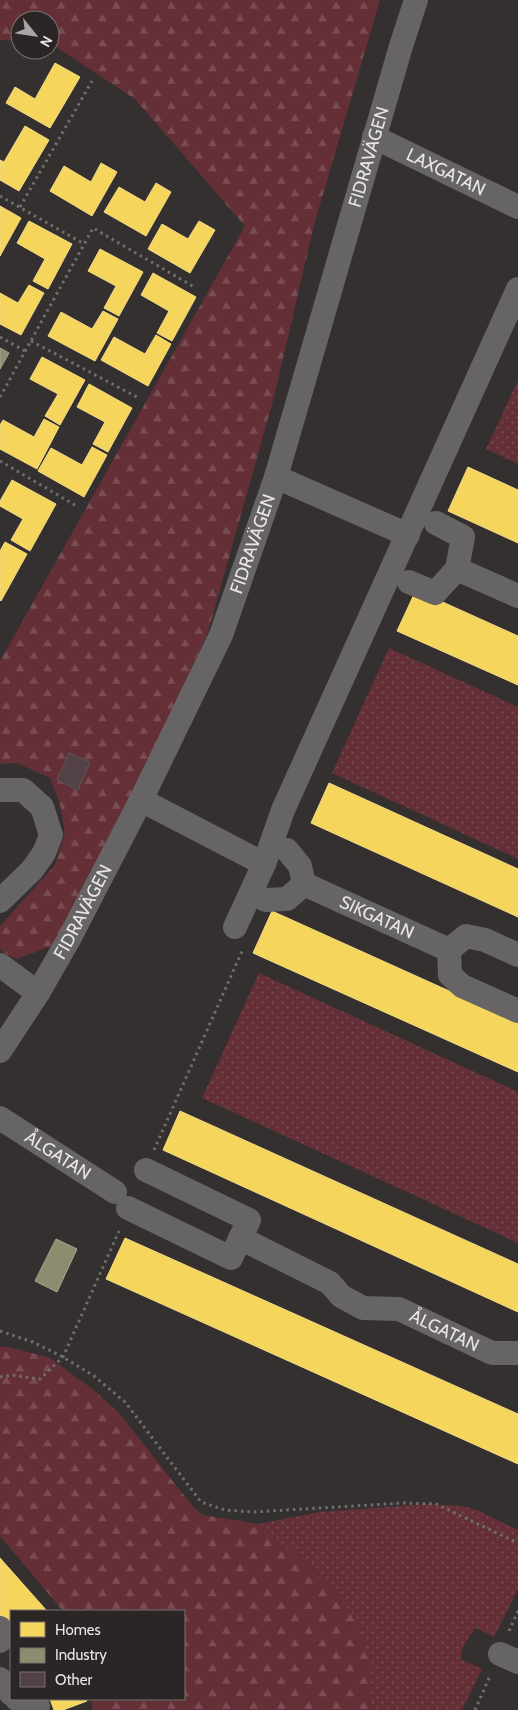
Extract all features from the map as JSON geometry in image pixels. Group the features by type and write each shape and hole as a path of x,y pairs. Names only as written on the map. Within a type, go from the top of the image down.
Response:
{"street":[{"name":"FIDRAVÄGEN","path":"0,1051 69,939 141,800 221,635 276,478 374,137 416,0"},
{"name":"LAXGATAN","path":"374,137 518,207"},
{"path":"235,927 264,864 283,810 518,289"},
{"path":"276,478 408,535"},
{"path":"409,582 435,593 457,569 463,536 436,522"},
{"path":"457,569 518,596"},
{"path":"0,790 23,790 42,807 52,835 44,853 32,870 0,901"},
{"path":"141,800 264,864"},
{"path":"265,900 287,898 304,884 300,866 287,850"},
{"name":"SIKGATAN","path":"304,884 449,950"},
{"path":"518,955 485,940 466,936 449,950 450,975 462,986 518,1011"},
{"path":"0,965 38,992"},
{"name":"ÅLGATAN","path":"0,1118 122,1200 231,1258 249,1220 146,1170"},
{"name":"ÅLGATAN","path":"240,1238 330,1283 341,1296 363,1308 399,1309 492,1353 518,1353"},
{"path":"0,1628 2,1631 0,1641"},
{"path":"0,1679 10,1693"}],"path":[{"path":"20,207 92,81"},
{"path":"0,196 84,244"},
{"path":"0,397 93,228 196,288"},
{"path":"0,337 25,351"},
{"path":"31,340 136,397"},
{"path":"0,462 75,505"},
{"path":"0,1331 33,1342 63,1356 94,1376 125,1402 201,1502 225,1510 253,1512 404,1503 436,1504 518,1543"}],"green space":[{"path":"0,0 380,0 314,225 274,397 208,632 154,752 56,944 17,959 0,949 0,926 55,865 65,833 60,804 50,778 17,763 0,764 0,661 245,226 135,99 60,50 60,10 10,10 10,40 0,40"},
{"path":"518,380 518,464 486,449"},
{"path":"389,648 518,707 518,859 332,773"},
{"path":"259,973 518,1092 518,1243 202,1098"},
{"path":"0,1346 50,1358 95,1391 119,1413 194,1508 203,1515 258,1524 319,1575 356,1618 370,1661 369,1710 92,1710 92,1700 185,1700 185,1610 62,1610 0,1536"},
{"path":"428,1504 462,1506 477,1510 518,1530 518,1589 494,1637 476,1628 463,1646 461,1659 482,1669 462,1710 369,1710 370,1704 356,1618 319,1575 258,1524 320,1512"}],"building: Homes":[{"path":"55,63 80,77 50,128 6,103 15,87 35,99"},
{"path":"25,126 49,140 19,191 0,180 0,160 4,162"},
{"path":"101,163 117,172 92,216 50,191 64,166 91,182"},
{"path":"156,183 171,192 146,236 104,212 119,187 145,202"},
{"path":"0,206 21,218 0,256"},
{"path":"29,221 72,244 48,289 33,281 45,259 17,243"},
{"path":"199,221 215,230 190,273 148,249 162,224 188,239"},
{"path":"100,249 143,272 119,316 104,308 116,286 88,271"},
{"path":"153,273 196,297 172,341 157,333 169,311 141,295"},
{"path":"29,285 44,293 21,335 0,324 0,293 18,303"},
{"path":"103,311 118,319 95,361 48,336 61,312 92,329"},
{"path":"156,335 171,344 148,386 101,360 114,337 145,354"},
{"path":"42,357 85,380 60,425 45,416 58,394 30,379"},
{"path":"89,384 132,408 108,452 93,444 105,422 77,407"},
{"path":"44,419 59,427 37,469 0,449 0,425 3,420 34,437"},
{"path":"92,447 107,455 84,497 38,471 51,448 82,465"},
{"path":"468,467 518,490 518,543 448,511"},
{"path":"12,480 56,504 30,551 11,540 23,519 0,506 0,501"},
{"path":"5,542 27,554 1,601 0,551"},
{"path":"416,590 518,636 518,685 397,631"},
{"path":"329,783 518,869 518,917 311,823"},
{"path":"272,911 518,1022 518,1072 253,953"},
{"path":"180,1111 518,1264 518,1312 163,1150"},
{"path":"125,1238 518,1414 518,1464 106,1279"},
{"path":"0,1558 46,1610 10,1610 10,1627 0,1615"},
{"path":"50,1700 87,1701 63,1710 54,1710"}],"building: Industry":[{"path":"0,348 9,353 0,369"},
{"path":"56,1239 77,1249 57,1292 35,1281"}],"building: Other":[{"path":"69,753 90,762 78,790 57,780"}]}
